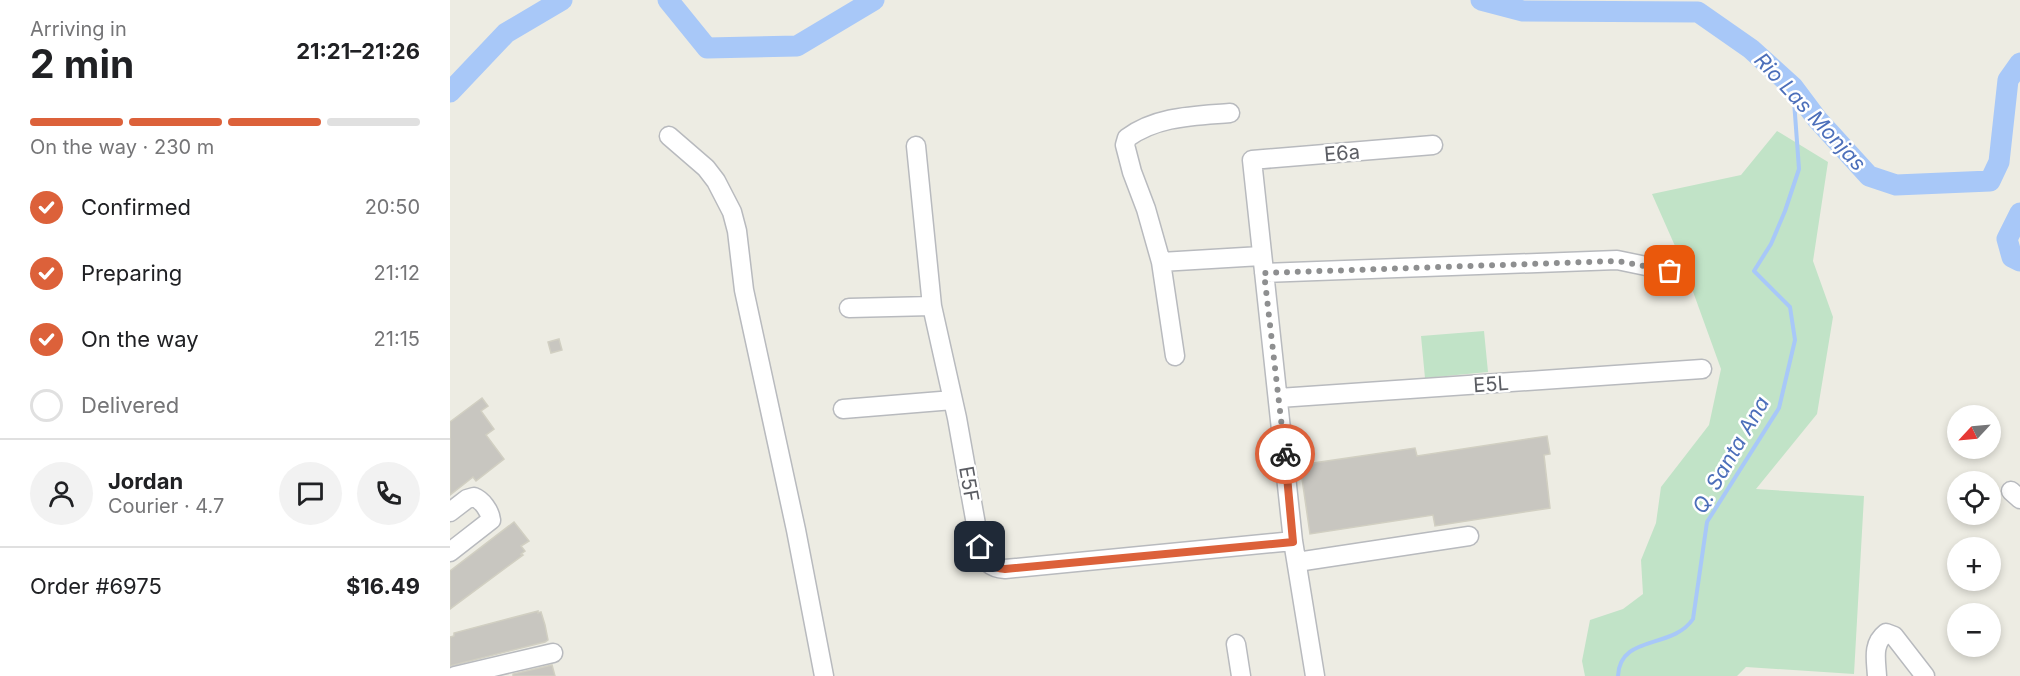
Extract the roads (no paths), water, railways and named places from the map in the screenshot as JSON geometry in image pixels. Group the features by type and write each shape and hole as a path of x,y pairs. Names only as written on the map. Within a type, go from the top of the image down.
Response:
{"street":[{"path":"1175,356 1161,262 1125,145 1127,138 1152,124 1174,118 1230,113"},
{"path":"669,136 706,168 716,181 732,212 737,231 744,290 796,530 824,676"},
{"name":"E6a","path":"1262,264 1252,160 1433,145"},
{"path":"843,409 953,400 932,306 916,146"},
{"path":"1161,262 1262,264 1617,261 1670,271"},
{"path":"1262,264 1279,398 1293,542 1315,676"},
{"path":"849,308 932,306"},
{"name":"E5L","path":"1279,398 1702,369"},
{"name":"E5F","path":"953,400 982,555 991,566 998,568 1030,567 1293,542"},
{"path":"450,512 467,499 474,497 490,514 491,520 450,552"},
{"path":"1297,562 1469,536"},
{"path":"1877,676 1878,639 1886,633 1894,636 1925,676"},
{"path":"1236,644 1241,676"},
{"path":"465,675 554,653"}],"waterway":[{"path":"450,92 506,33 562,0"},
{"path":"668,0 707,48 797,46 874,0"},
{"name":"Rio Las Monjas","path":"1481,0 1523,11 1698,12 1751,49 1793,87 1817,119 1869,176 1896,185 1990,181 1999,162 2008,80 2020,63"},
{"name":"Q. Santa Ana","path":"1618,676 1621,663 1628,654 1637,648 1673,635 1684,629 1693,619 1707,522 1779,408 1795,340 1790,307 1754,271 1771,244 1799,169 1793,87"},
{"name":"Rio Las Monjas","path":"2020,213 2007,239 2012,257 2020,261"}]}
